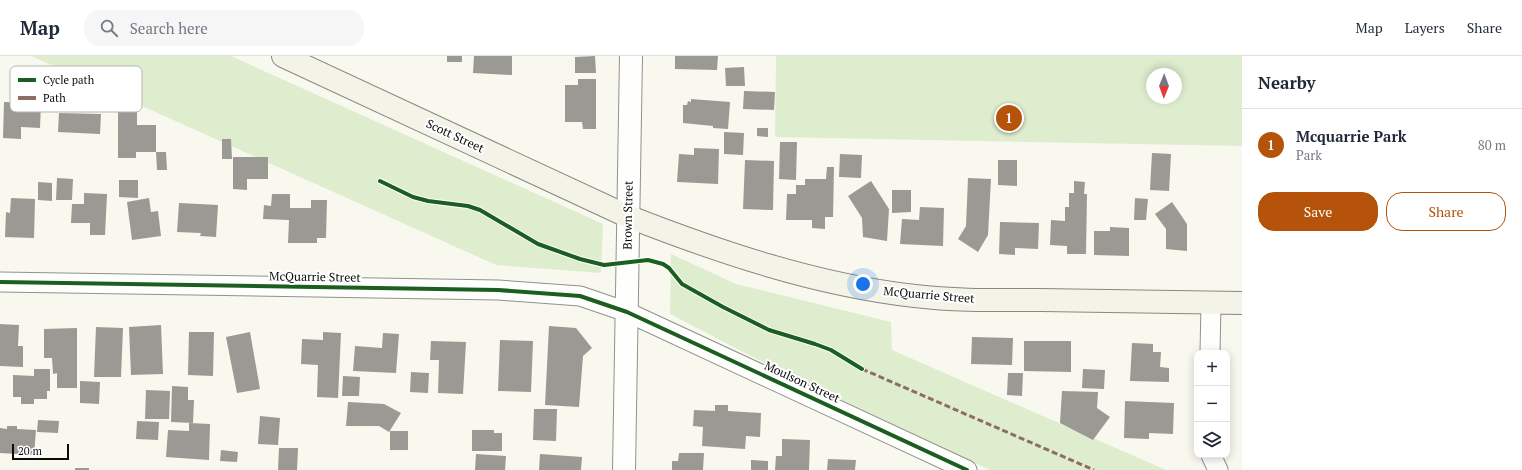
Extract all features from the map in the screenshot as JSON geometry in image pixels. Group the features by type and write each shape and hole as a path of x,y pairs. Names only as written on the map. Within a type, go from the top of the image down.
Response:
{"main road":[{"name":"Scott Street","path":"283,56 627,216"},
{"name":"McQuarrie Street","path":"627,216 684,238 730,253 829,280 915,296 972,299 1242,303"}],"street":[{"name":"Brown Street","path":"624,470 627,216 631,56"},
{"name":"McQuarrie Street","path":"0,282 532,291 580,296 627,312"},
{"path":"1210,350 1211,303"},
{"name":"Moulson Street","path":"627,312 967,470"},
{"path":"1212,458 1218,470"}],"green space":[{"path":"31,56 231,56 603,224 601,273 496,265 142,106 142,66 53,66"},
{"path":"776,56 1242,56 1242,146 775,137"},
{"path":"671,254 736,284 891,322 892,350 1166,470 990,470 803,383 670,314"}],"building":[{"path":"447,56 462,56 462,62 447,62"},
{"path":"474,56 512,56 512,75 473,73"},
{"path":"595,56 596,73 575,73 575,57"},
{"path":"675,56 718,56 717,70 675,69"},
{"path":"744,67 745,86 726,86 725,68"},
{"path":"578,79 596,79 596,129 583,129 582,122 565,122 565,85 578,85"},
{"path":"744,91 775,92 774,110 743,109"},
{"path":"691,99 730,102 728,129 683,123 683,105 687,105 688,101 691,102"},
{"path":"4,102 10,102 10,112 41,112 40,128 21,127 21,139 3,138"},
{"path":"118,112 137,112 137,125 156,125 156,152 136,152 136,158 118,158"},
{"path":"59,113 101,114 100,134 58,132"},
{"path":"757,128 768,128 768,137 757,136"},
{"path":"724,132 744,133 743,155 724,154"},
{"path":"222,139 231,139 232,159 222,159"},
{"path":"780,142 797,142 796,180 779,179"},
{"path":"694,148 719,149 718,184 677,182 679,154 694,155"},
{"path":"156,152 166,152 167,170 157,170"},
{"path":"1152,153 1171,154 1169,191 1150,190"},
{"path":"840,154 862,155 861,178 839,177"},
{"path":"233,157 268,157 268,179 247,179 247,190 233,189"},
{"path":"745,160 774,161 773,210 743,209"},
{"path":"998,160 1017,160 1017,186 998,185"},
{"path":"827,167 834,167 833,217 825,217 825,229 812,228 812,220 786,220 787,194 796,194 796,185 805,185 805,179 826,179"},
{"path":"57,178 73,179 72,200 56,200"},
{"path":"968,178 991,179 988,235 978,252 958,239 966,226"},
{"path":"119,180 138,180 138,198 119,197"},
{"path":"871,181 889,209 887,241 863,237 862,218 848,196"},
{"path":"1074,181 1085,182 1084,194 1087,194 1086,254 1067,254 1067,246 1050,245 1051,220 1065,221 1065,207 1069,207 1069,193 1074,193"},
{"path":"38,182 52,183 52,201 38,200"},
{"path":"892,190 911,190 911,212 892,213"},
{"path":"84,193 107,194 105,235 90,235 90,223 71,223 72,204 84,204"},
{"path":"272,194 290,194 290,208 311,208 311,200 327,200 326,238 317,238 317,243 288,243 289,220 263,219 264,205 271,206"},
{"path":"11,198 35,199 34,238 5,237 6,212 10,213"},
{"path":"149,198 151,212 158,211 161,236 132,240 127,202"},
{"path":"1135,198 1148,199 1146,220 1134,220"},
{"path":"1172,202 1187,224 1187,251 1166,249 1166,229 1155,214"},
{"path":"179,203 218,205 216,237 200,236 201,233 177,232"},
{"path":"920,207 944,208 943,246 900,244 902,219 919,220"},
{"path":"1000,222 1039,223 1038,249 1015,248 1015,255 999,254"},
{"path":"1110,227 1129,228 1129,256 1094,255 1094,231 1110,231"},
{"path":"0,324 19,325 18,346 23,346 23,367 0,366"},
{"path":"161,325 163,374 131,375 129,327"},
{"path":"549,326 576,328 592,348 583,356 579,407 545,405"},
{"path":"96,327 123,328 121,377 94,377"},
{"path":"77,328 77,388 57,388 57,373 53,374 52,358 44,358 44,329"},
{"path":"189,332 214,332 213,376 188,375"},
{"path":"250,332 260,389 237,393 226,337"},
{"path":"323,332 341,333 338,398 317,397 318,365 301,364 302,339 323,340"},
{"path":"383,333 399,334 396,373 353,371 355,346 382,348"},
{"path":"972,337 1013,338 1012,365 971,364"},
{"path":"500,340 533,341 531,392 498,391"},
{"path":"431,341 466,342 463,394 438,393 439,360 430,360"},
{"path":"1024,341 1071,341 1071,372 1024,371"},
{"path":"1132,343 1153,344 1153,352 1161,352 1160,367 1169,368 1169,382 1130,381"},
{"path":"34,369 50,369 50,391 47,391 47,399 34,399 34,404 21,404 21,397 13,397 13,375 34,376"},
{"path":"1083,369 1105,370 1104,389 1082,388"},
{"path":"411,372 429,373 428,393 410,392"},
{"path":"1008,373 1023,373 1022,396 1007,395"},
{"path":"343,376 360,377 359,396 342,396"},
{"path":"80,381 100,382 99,404 80,403"},
{"path":"172,386 188,387 188,400 194,400 193,423 171,422"},
{"path":"146,390 170,391 169,419 145,419"},
{"path":"1062,391 1098,392 1097,408 1110,417 1093,440 1060,423"},
{"path":"1125,401 1174,403 1173,434 1149,433 1149,439 1124,438"},
{"path":"348,402 384,404 401,413 389,432 379,426 346,426"},
{"path":"715,405 728,405 728,411 761,413 760,437 746,436 745,449 702,446 703,427 693,426 694,410 715,411"},
{"path":"534,409 557,409 556,441 533,440"},
{"path":"260,416 280,418 278,445 258,444"},
{"path":"38,420 59,421 58,433 37,432"},
{"path":"137,421 159,422 158,440 136,439"},
{"path":"189,423 210,424 209,460 166,457 168,430 189,431"},
{"path":"7,426 17,426 17,429 36,430 34,455 0,453 0,428 7,429"},
{"path":"472,430 494,430 494,433 502,433 502,451 472,451"},
{"path":"390,431 408,431 408,450 390,450"},
{"path":"782,439 810,440 809,470 775,470 776,456 782,456"},
{"path":"279,448 298,448 297,470 278,470"},
{"path":"221,450 238,452 237,462 220,461"},
{"path":"679,453 704,453 703,470 672,470 672,461 678,461"},
{"path":"476,454 506,456 505,470 475,470"},
{"path":"540,454 582,457 581,470 539,470"},
{"path":"828,459 856,460 855,470 827,470"},
{"path":"751,460 768,461 768,470 751,470"},
{"path":"75,468 89,468 89,470 75,470"}],"marked path":[{"path":"862,369 1094,470"}],"cycle path":[{"path":"380,181 413,197 428,201 468,206 480,210 538,244 580,259 604,265 648,260 663,264 669,268 682,284 723,307 769,330 831,350 862,369"},
{"path":"0,282 498,290 580,296 627,312 967,470"}],"place":[{"name":"Mcquarrie Park","path":"1009,118"}]}
